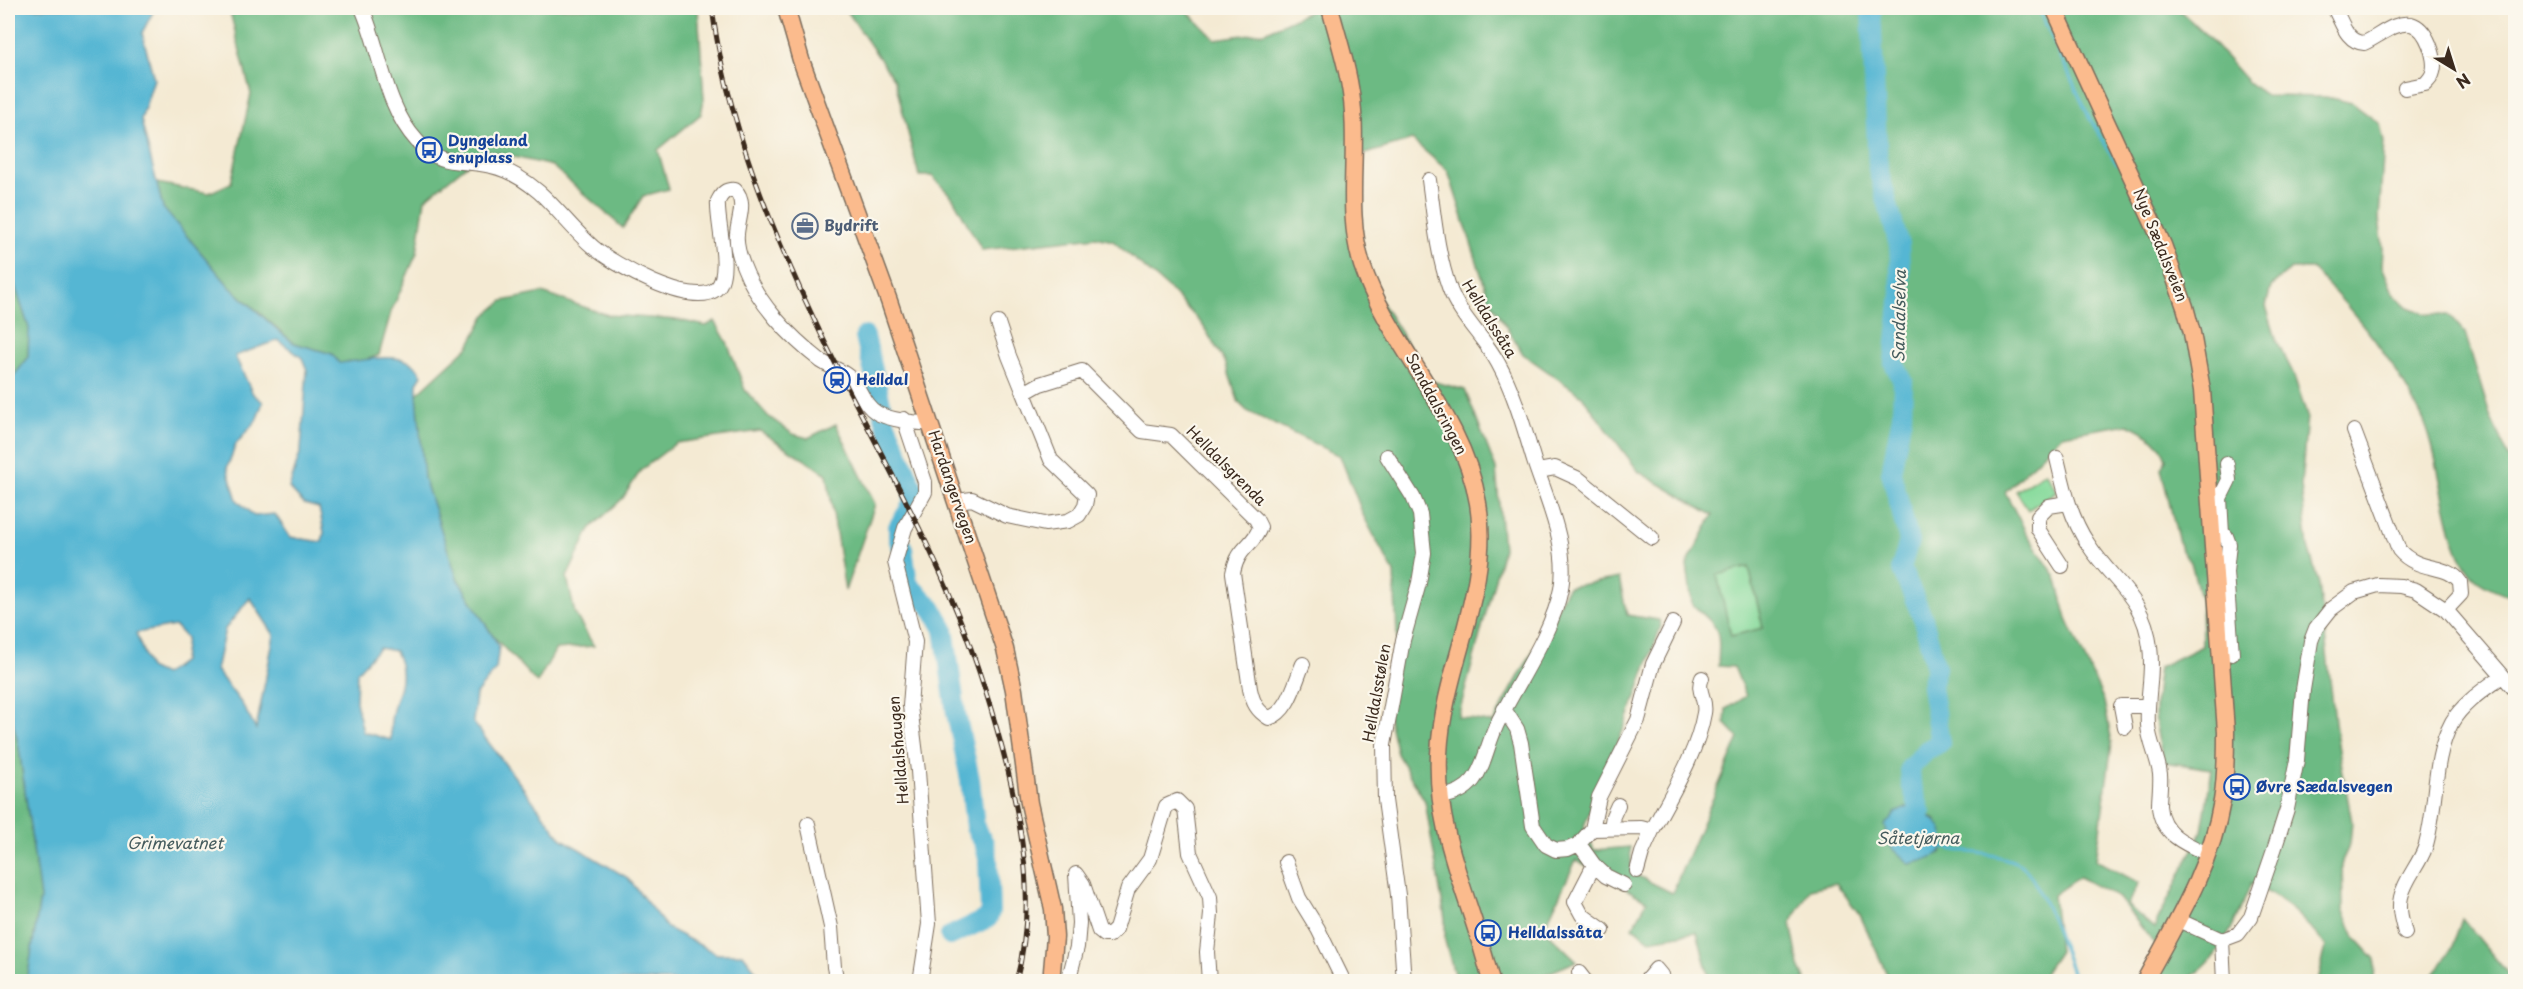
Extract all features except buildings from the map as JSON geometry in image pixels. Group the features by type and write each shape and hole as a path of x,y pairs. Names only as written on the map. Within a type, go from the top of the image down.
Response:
{"main road":[{"name":"Hardangervegen","path":"786,8 801,60 925,405 1005,649 1014,690 1029,803 1053,909 1054,953 1051,981"},
{"name":"Sanddalsringen","path":"1330,8 1352,98 1353,220 1362,264 1378,299 1456,436 1469,467 1478,504 1479,569 1443,717 1439,754 1440,797 1453,864 1482,947 1491,981"},
{"name":"Nye Sædalsveien","path":"2054,8 2144,202 2185,307 2202,390 2218,534 2226,751 2222,801 2208,854 2178,920 2144,981"}],"street":[{"path":"362,8 399,114 406,127 425,149 447,162 491,166 519,177 542,194 594,247 626,269 686,292 703,295 715,290 724,276 718,201 729,189 735,190 742,201 737,234 738,252 756,291 798,340 823,362 852,379 862,398 879,414 909,422 930,423"},
{"path":"2334,8 2348,35 2359,43 2364,43 2397,26 2408,24 2419,28 2434,62 2434,71 2425,84 2405,88"},
{"name":"Helldalssåta","path":"1429,180 1437,236 1449,289 1461,310 1490,348 1510,385 1538,471 1559,543 1562,563 1561,589 1553,614 1504,710 1472,783 1465,791 1457,795 1440,797"},
{"path":"957,501 972,499 1007,516 1045,524 1068,521 1079,515 1085,506 1087,495 1051,460 998,323"},
{"name":"Helldalsgrenda","path":"1024,393 1040,384 1082,371 1142,431 1171,435 1256,519 1260,527 1257,535 1235,559 1233,573 1250,689 1253,703 1260,713 1269,718 1278,716 1288,700 1303,664"},
{"path":"899,418 925,405"},
{"name":"Helldalshaugen","path":"899,418 925,482 925,492 900,542 895,562 899,586 915,642 910,706 918,771 929,924 920,981"},
{"path":"2355,431 2399,550 2411,562 2452,573 2460,582 2461,594 2445,610"},
{"name":"Helldalsstølen","path":"1388,456 1413,497 1423,534 1424,553 1419,583 1403,640 1384,745 1385,801 1398,895 1404,981"},
{"path":"2057,458 2068,503 2088,544 2129,593 2143,616 2151,648 2147,706 2151,744 2160,773 2161,815 2173,834 2182,843 2208,854"},
{"name":"Nye Sædalsveien","path":"2227,464 2229,480 2220,498 2218,534 2228,539 2229,544 2226,572 2232,654"},
{"path":"1538,471 1555,468 1578,478 1652,538"},
{"path":"2062,566 2038,529 2037,517 2049,506 2068,503"},
{"path":"2178,920 2222,940 2238,934 2252,917 2284,819 2297,760 2308,651 2316,628 2323,617 2342,599 2354,592 2378,585 2392,585 2427,595 2445,610 2516,691"},
{"path":"1504,710 1516,729 1521,743 1533,826 1539,837 1546,845 1556,850 1568,849 1579,844 1592,829 1599,797 1638,720 1653,664 1673,623"},
{"path":"2405,933 2399,908 2401,896 2426,846 2440,754 2446,737 2453,721 2462,710 2502,676"},
{"path":"1637,871 1642,853 1684,768 1696,738 1705,704 1699,689 1702,678"},
{"path":"2125,727 2121,706 2147,706"},
{"path":"1068,981 1075,957 1079,922 1076,874 1083,884 1099,931 1104,935 1110,935 1116,929 1128,889 1155,849 1166,806 1177,801 1185,808 1190,853 1210,897 1211,914 1207,952 1209,981"},
{"path":"1611,828 1618,805"},
{"path":"808,824 831,927 837,981"},
{"path":"1592,829 1641,828 1652,831"},
{"path":"1579,844 1594,865 1606,876 1624,885"},
{"path":"1286,862 1299,898 1318,929 1344,981"},
{"path":"1594,865 1575,902 1582,915 1603,930"},
{"path":"2222,940 2224,981"},
{"path":"1054,953 1075,957"},
{"path":"1645,981 1656,969 1663,981"}],"green space":[{"path":"229,8 698,8 704,99 701,114 658,150 669,189 643,196 623,228 552,166 485,150 425,199 417,253 391,312 379,355 361,362 338,363 332,354 294,343 230,287 163,208 157,183 209,193 231,183 251,94"},
{"path":"845,8 1184,8 1215,39 1265,32 1317,8 2177,8 2206,35 2247,81 2266,96 2326,97 2352,103 2380,124 2384,142 2379,219 2383,248 2382,266 2394,295 2408,307 2426,314 2451,317 2465,333 2491,418 2516,473 2515,598 2479,581 2464,564 2456,546 2434,454 2421,415 2399,375 2372,338 2312,269 2291,269 2271,287 2266,306 2276,339 2293,373 2307,416 2301,486 2308,547 2319,584 2337,739 2352,822 2350,844 2342,861 2343,909 2355,937 2375,959 2374,981 2318,981 2326,946 2292,910 2251,883 2233,926 2216,954 2206,965 2194,975 2178,982 2153,981 2165,958 2119,898 2079,877 2053,895 2059,951 2039,981 1890,981 1860,915 1836,883 1810,889 1791,923 1799,966 1806,981 1710,981 1697,932 1650,940 1633,927 1647,901 1576,860 1544,929 1577,961 1544,975 1547,981 1456,981 1445,941 1445,919 1425,801 1397,754 1387,710 1398,656 1394,573 1364,517 1340,456 1247,411 1239,403 1225,362 1202,324 1170,290 1113,241 1096,237 982,250 953,198 932,176 919,176 895,81","holes":["1412,140 1448,171 1489,299 1523,354 1582,396 1639,472 1713,515 1687,565 1692,604 1713,624 1716,630 1719,643 1718,666 1734,667 1746,696 1726,709 1725,723 1739,738 1672,893 1632,873 1630,847 1594,850 1584,826 1632,708 1661,626 1659,620 1627,615 1619,578 1568,587 1493,723 1458,717 1503,549 1496,469 1465,390 1431,381 1359,267 1359,156","2128,424 2156,442 2166,459 2161,469 2181,551 2191,562 2201,601 2202,646 2159,667 2155,715 2164,762 2212,769 2202,831 2154,928 2127,905 2139,883 2096,860 2112,743 2104,701 2067,619 2056,577 2027,534 2005,492 2062,435","1749,567 1763,628 1731,636 1717,575","1910,806 1936,820 1941,853 1910,864"]},
{"path":"8,265 29,328 28,358 8,383"},
{"path":"542,293 608,315 678,320 706,326 715,321 727,342 745,390 768,416 793,434 808,438 836,424 875,504 845,591 827,474 760,431 676,443 641,470 623,498 590,529 567,577 575,614 594,646 556,649 537,683 493,636 457,578 424,478 417,394 469,346 485,316 503,301"},
{"path":"2045,472 2057,491 2028,510 2016,491"},
{"path":"1749,567 1763,628 1731,636 1716,575"},
{"path":"8,700 19,748 40,898 27,981 8,981"},
{"path":"2462,918 2514,981 2428,981 2449,952"}],"water":[{"name":"Grimevatnet","path":"8,8 155,8 142,33 154,79 141,120 163,208 230,287 294,343 332,354 339,363 377,358 406,360 414,365 422,375 417,383 417,394 424,478 457,578 499,646 496,669 476,694 473,722 562,839 628,878 667,928 717,954 743,954 764,981 27,981 40,898 19,748 8,700 8,383 28,358 29,328 8,265","holes":["278,340 302,358 307,370 301,450 289,488 304,504 319,508 324,532 322,542 290,537 275,514 254,516 237,500 227,468 236,444 256,421 263,402 253,394 235,356","250,598 274,635 256,729 242,704 216,670 225,629","175,626 186,638 183,661 164,675 149,668 136,633","379,648 395,651 401,679 393,711 391,740 363,732 356,702 357,672"]},
{"name":"Såtetjørna","path":"1910,806 1939,825 1945,848 1933,857 1910,864 1890,846 1885,825 1895,813"}],"waterway":[{"name":"Sandalselva","path":"1871,8 1878,169 1899,245 1901,292 1894,363 1903,381 1902,416 1891,472 1909,541 1901,568 1923,618 1936,668 1931,686 1940,743 1927,750 1910,768 1911,784 1921,813"},
{"path":"2038,8 2090,119 2117,164"},
{"path":"865,336 886,424 914,490 912,505 898,527 898,538 903,549 908,584 932,608 944,629 956,713 970,779 975,827 984,843 988,858 990,911 988,918 950,936"},
{"path":"1945,848 1993,855 2021,865 2027,871 2043,900 2075,982"}],"railway":[{"path":"712,8 728,92 768,214 820,332 944,581 986,693 1008,771 1019,824 1026,876 1025,929 1016,982"}],"place":[{"name":"Dyngeland snuplass","path":"429,150"},
{"name":"Bydrift","path":"805,226"},
{"name":"Helldal","path":"837,380"},
{"name":"Øvre Sædalsvegen","path":"2237,787"},
{"name":"Helldalssåta","path":"1488,933"}]}
